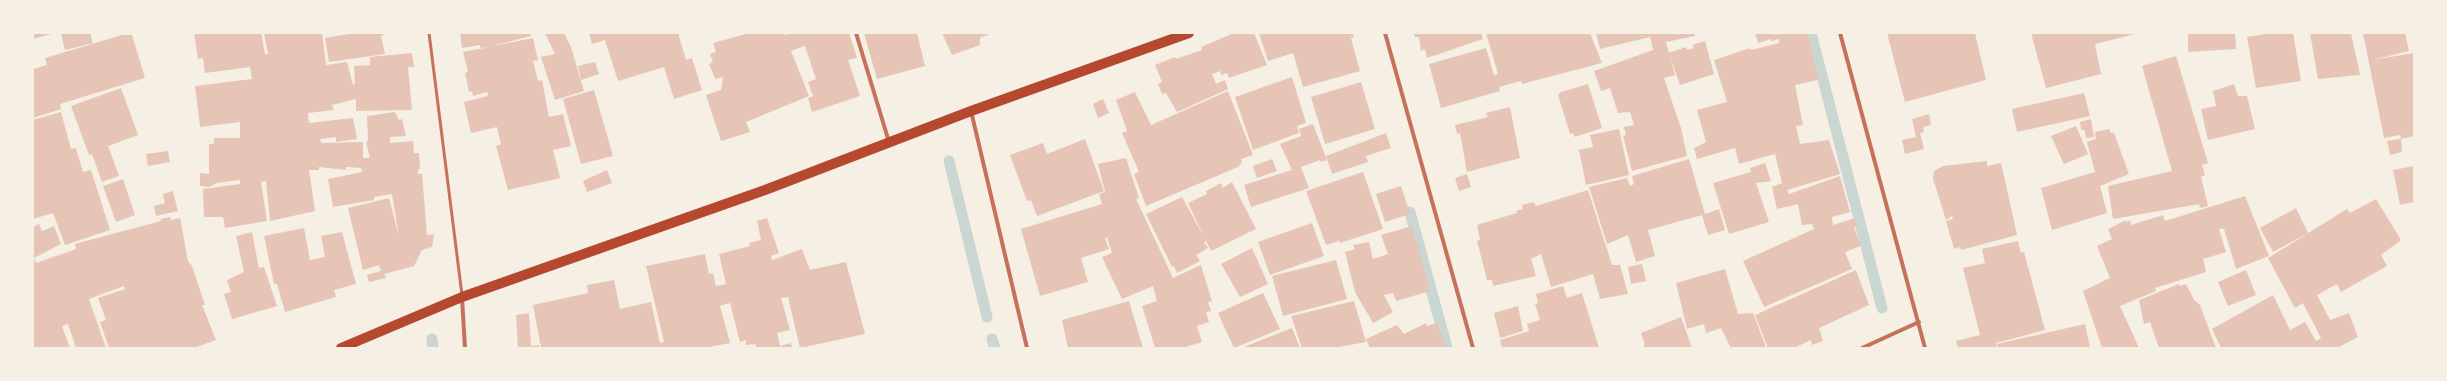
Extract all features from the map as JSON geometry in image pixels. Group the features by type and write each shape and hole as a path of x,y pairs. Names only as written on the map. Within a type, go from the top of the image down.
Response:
{"main road":[{"path":"341,348 462,297 765,190 971,111 1189,33"}],"street":[{"path":"856,33 889,142"},
{"path":"1385,33 1473,348"},
{"path":"1840,33 1925,348"},
{"path":"971,111 1027,348"},
{"path":"462,297 465,348"},
{"path":"1862,348 1919,322"}],"lane":[{"path":"429,33 462,297"}],"building":[{"path":"33,33 55,33 33,39"},
{"path":"61,33 90,33 93,43 65,50"},
{"path":"194,33 261,33 265,54 268,54 264,33 322,33 326,65 347,62 353,85 355,84 354,66 370,65 370,57 412,53 414,67 408,67 412,110 356,111 356,99 332,105 334,110 308,113 309,123 353,118 357,139 336,142 336,137 320,139 321,143 363,142 363,158 370,158 366,142 368,141 367,116 395,112 399,120 402,119 406,136 390,137 390,143 413,141 414,153 419,153 420,169 418,169 418,174 422,174 427,235 434,234 432,247 422,250 414,266 384,274 386,278 369,282 367,275 381,271 379,265 363,270 348,208 389,198 399,237 392,194 374,197 374,200 333,207 328,179 362,172 361,168 346,167 346,170 319,167 319,170 309,170 315,211 270,221 266,181 261,182 267,221 225,228 223,217 204,217 203,189 240,184 240,180 216,183 210,187 200,186 200,173 209,174 209,144 214,144 214,138 240,138 240,122 200,127 195,86 252,79 250,67 205,73 203,58 198,59"},
{"path":"354,33 387,33 381,36 385,54 329,62 325,38"},
{"path":"460,33 531,33 531,36 481,49 480,45 462,48"},
{"path":"545,33 564,33 571,47 584,91 555,100 541,57 555,54"},
{"path":"589,33 678,33 686,60 692,58 702,90 674,99 664,67 618,81 605,40 592,44"},
{"path":"749,33 784,33 785,35 792,33 849,33 857,58 848,60 860,96 812,112 808,98 813,96 808,82 816,79 805,46 791,51 809,96 746,122 750,132 721,141 706,95 721,90 723,77 715,79 709,64 713,62 710,54 716,52 713,43"},
{"path":"864,33 917,33 925,66 877,79"},
{"path":"942,33 992,33 980,38 980,45 952,55"},
{"path":"1234,33 1254,33 1267,65 1229,78 1227,73 1221,75 1220,71 1212,74 1216,84 1225,80 1228,89 1177,112 1166,93 1162,94 1158,84 1162,82 1155,65 1175,57 1176,59 1202,50 1201,47"},
{"path":"1259,33 1353,33 1354,37 1351,38 1360,71 1303,87 1293,53 1268,61"},
{"path":"1414,33 1481,33 1483,39 1427,58 1425,49 1421,51 1419,37 1415,37"},
{"path":"1486,33 1590,33 1602,63 1522,84 1521,81 1499,87 1500,91 1441,108 1429,64 1486,48 1494,75 1498,74"},
{"path":"1596,33 1694,33 1695,36 1666,42 1675,75 1664,78 1681,128 1687,156 1632,171 1623,136 1626,135 1624,127 1634,125 1630,112 1618,113 1610,88 1601,91 1594,71 1653,50 1650,37 1600,49"},
{"path":"1755,33 1808,33 1818,80 1795,85 1803,125 1796,126 1800,144 1829,140 1840,174 1787,190 1789,194 1840,176 1850,212 1832,217 1833,225 1855,218 1857,226 1854,227 1861,246 1845,252 1852,269 1764,307 1743,261 1814,229 1812,224 1802,225 1798,204 1777,209 1772,187 1782,183 1775,154 1739,164 1735,148 1697,159 1694,148 1706,142 1697,110 1727,102 1714,60 1750,48 1751,50 1779,43 1779,39 1771,41 1771,39 1758,43"},
{"path":"1887,33 1975,33 1986,80 1905,102"},
{"path":"2031,33 2135,34 2095,44 2101,74 2046,88"},
{"path":"2188,33 2235,33 2236,49 2188,52"},
{"path":"2272,33 2293,33 2301,81 2256,88 2247,37"},
{"path":"2310,33 2351,33 2360,75 2318,79"},
{"path":"2363,33 2405,33 2409,51 2372,60 2414,53 2414,136 2401,139 2400,135 2384,138"},
{"path":"122,35 132,35 145,78 60,104 61,109 33,118 33,69 47,65 45,58"},
{"path":"533,38 538,60 533,61 538,81 542,80 549,117 563,114 571,146 553,150 560,178 508,190 496,146 501,144 497,127 471,133 464,102 488,96 487,92 473,96 472,91 469,92 465,73 468,72 463,52"},
{"path":"1705,41 1714,74 1680,85 1669,53 1686,47 1687,50 1694,48 1692,45"},
{"path":"2176,56 2208,163 2202,165 2205,175 2201,177 2208,206 2200,208 2199,204 2113,219 2108,186 2172,171 2142,66"},
{"path":"595,62 599,74 581,80 578,66"},
{"path":"1292,77 1306,123 1297,126 1299,133 1253,150 1235,97"},
{"path":"1361,82 1375,129 1325,144 1311,97"},
{"path":"1588,84 1602,128 1575,137 1573,133 1570,134 1558,95 1561,92"},
{"path":"2234,84 2238,96 2247,96 2255,129 2208,140 2201,109 2216,106 2213,91"},
{"path":"121,88 138,135 108,146 119,176 102,182 92,154 89,155 71,106"},
{"path":"594,90 613,156 581,164 563,99"},
{"path":"1228,91 1253,155 1241,159 1242,162 1238,167 1146,206 1134,174 1139,172 1122,133 1127,131 1116,100 1135,92 1151,125"},
{"path":"2084,93 2090,116 2017,132 2012,109"},
{"path":"1103,99 1109,113 1098,118 1093,104"},
{"path":"1510,107 1520,158 1467,172 1460,133 1457,134 1455,125 1488,117 1486,113"},
{"path":"61,112 71,149 76,148 83,172 91,170 110,230 65,245 53,213 33,219 33,120"},
{"path":"1929,114 1931,125 1923,127 1924,132 1920,133 1924,149 1905,154 1902,140 1916,137 1912,119"},
{"path":"2091,119 2094,137 2086,138 2085,131 2081,129 2080,122"},
{"path":"1313,124 1327,160 1321,162 1320,160 1301,167 1309,188 1251,207 1244,185 1292,170 1280,144 1301,136 1299,129"},
{"path":"2076,126 2088,154 2064,164 2051,136"},
{"path":"1619,129 1629,175 1586,185 1579,150 1593,147 1590,135"},
{"path":"2109,129 2111,133 2114,133 2129,174 2100,186 2107,213 2052,230 2041,188 2095,172 2087,142 2096,139 2095,132"},
{"path":"1386,133 1391,148 1366,156 1368,162 1332,174 1326,156"},
{"path":"1085,139 1104,191 1037,216 1031,200 1027,201 1010,155 1043,143 1047,154"},
{"path":"2401,139 2402,152 2390,155 2387,141"},
{"path":"168,151 170,162 148,166 146,154"},
{"path":"1126,158 1139,198 1136,199 1173,278 1201,265 1212,301 1208,302 1211,311 1206,312 1209,322 1197,326 1202,342 1182,348 1155,348 1142,306 1157,301 1153,286 1122,299 1102,257 1112,253 1107,237 1105,238 1109,249 1081,258 1088,282 1040,296 1021,229 1102,204 1099,194 1105,192 1098,164"},
{"path":"1272,159 1277,171 1257,178 1253,166"},
{"path":"1689,159 1705,214 1719,209 1725,230 1708,235 1702,215 1648,230 1655,256 1636,262 1628,235 1607,244 1589,187 1627,178 1630,186 1634,184 1632,176"},
{"path":"1987,161 1987,166 2001,163 2017,235 1961,250 1960,247 1954,249 1946,221 1953,219 1952,216 1946,220 1933,179 1934,171 1943,166"},
{"path":"1765,163 1771,181 1756,183 1769,222 1729,234 1713,183 1751,172 1750,168"},
{"path":"2414,166 2414,202 2400,205 2393,170"},
{"path":"607,170 612,183 587,192 583,181"},
{"path":"1363,172 1383,229 1340,243 1339,241 1326,245 1306,191"},
{"path":"1467,174 1471,187 1459,191 1455,178"},
{"path":"123,179 135,215 116,222 103,186"},
{"path":"1232,182 1256,229 1211,251 1206,241 1204,242 1208,248 1196,255 1200,261 1177,273 1174,266 1172,267 1146,214 1182,197 1204,237 1188,203 1207,194 1206,191 1221,183 1223,188"},
{"path":"1401,186 1410,214 1385,222 1376,194"},
{"path":"1588,190 1612,265 1620,265 1628,294 1600,299 1593,274 1551,287 1541,254 1531,259 1536,276 1493,286 1492,280 1487,280 1477,241 1480,240 1477,225 1517,213 1516,211 1523,209 1522,205 1534,202 1536,206"},
{"path":"173,191 178,211 156,216 154,206 165,203 163,194"},
{"path":"2245,196 2269,256 2236,269 2224,229 2219,229 2226,252 2203,259 2206,272 2155,288 2156,291 2120,306 2139,348 2102,348 2083,291 2110,278 2097,246 2112,239 2108,229 2126,220 2127,222 2130,220 2131,225 2163,215 2165,221"},
{"path":"2376,199 2401,240 2381,255 2387,266 2341,292 2337,284 2317,295 2330,320 2349,313 2358,337 2337,348 2221,348 2212,329 2273,295 2290,330 2305,322 2316,341 2321,338 2303,303 2295,308 2268,258 2347,209 2350,213"},
{"path":"2296,208 2308,233 2273,252 2260,228"},
{"path":"170,217 171,220 180,218 188,261 192,266 205,305 202,305 216,340 194,348 109,348 100,322 106,320 98,298 125,289 124,286 89,299 106,348 76,348 68,324 62,326 70,348 33,348 33,227 39,224 42,231 54,226 61,244 34,258 36,263 76,249 75,244 161,221 160,219"},
{"path":"767,218 779,253 771,256 772,260 802,249 810,270 846,262 865,334 800,348 788,297 781,298 790,330 777,333 780,346 791,343 792,348 756,348 756,344 746,345 746,340 740,342 730,303 720,306 730,343 704,348 541,348 533,305 588,293 587,285 614,280 620,309 651,302 660,343 664,342 646,266 705,254 709,274 713,273 716,286 726,284 719,254 750,246 749,243 761,240 757,221"},
{"path":"1312,223 1324,256 1270,275 1258,242"},
{"path":"1412,226 1430,291 1396,301 1393,293 1384,295 1393,312 1373,323 1355,292 1345,252 1355,249 1353,245 1369,242 1373,259 1388,254 1381,235"},
{"path":"304,228 310,260 325,257 321,236 342,232 356,284 334,290 336,297 285,312 277,284 274,284 264,236"},
{"path":"252,232 259,268 264,267 277,306 232,319 224,294 231,292 227,280 244,272 236,236"},
{"path":"2018,241 2021,253 2024,252 2045,330 1996,343 1997,348 1958,348 1956,341 1980,335 1963,268 1985,263 1982,249"},
{"path":"1252,248 1268,284 1240,297 1221,264"},
{"path":"1336,260 1347,299 1283,316 1272,276"},
{"path":"1642,264 1646,281 1631,284 1628,267"},
{"path":"1725,269 1738,314 1753,313 1766,347 1731,348 1721,328 1706,333 1704,324 1687,329 1676,283"},
{"path":"1856,270 1869,305 1819,328 1823,341 1812,345 1811,340 1794,348 1768,348 1755,315"},
{"path":"2246,270 2256,295 2228,306 2218,282"},
{"path":"2179,284 2180,286 2186,284 2194,300 2200,305 2216,348 2159,348 2150,322 2144,324 2139,300"},
{"path":"1563,286 1567,298 1582,293 1599,348 1502,348 1500,340 1529,331 1527,324 1540,320 1535,304 1538,303 1536,294"},
{"path":"1263,293 1280,329 1234,348 1218,313"},
{"path":"1129,301 1143,348 1068,348 1062,320"},
{"path":"1354,301 1366,342 1334,348 1302,348 1291,316"},
{"path":"1518,306 1523,331 1500,338 1494,313"},
{"path":"529,313 531,346 539,345 539,348 518,348 516,315"},
{"path":"1681,317 1692,348 1642,348 1645,345 1641,333"},
{"path":"1426,323 1427,326 1437,323 1446,348 1370,348 1366,339 1397,325 1404,334"},
{"path":"2085,324 2090,348 1998,348 1997,344"},
{"path":"1292,328 1300,348 1241,348"}],"waterway":[{"path":"1811,33 1882,308"},
{"path":"949,161 987,317"},
{"path":"1410,212 1447,348"},
{"path":"432,339 433,348"},
{"path":"992,339 995,348"}]}
